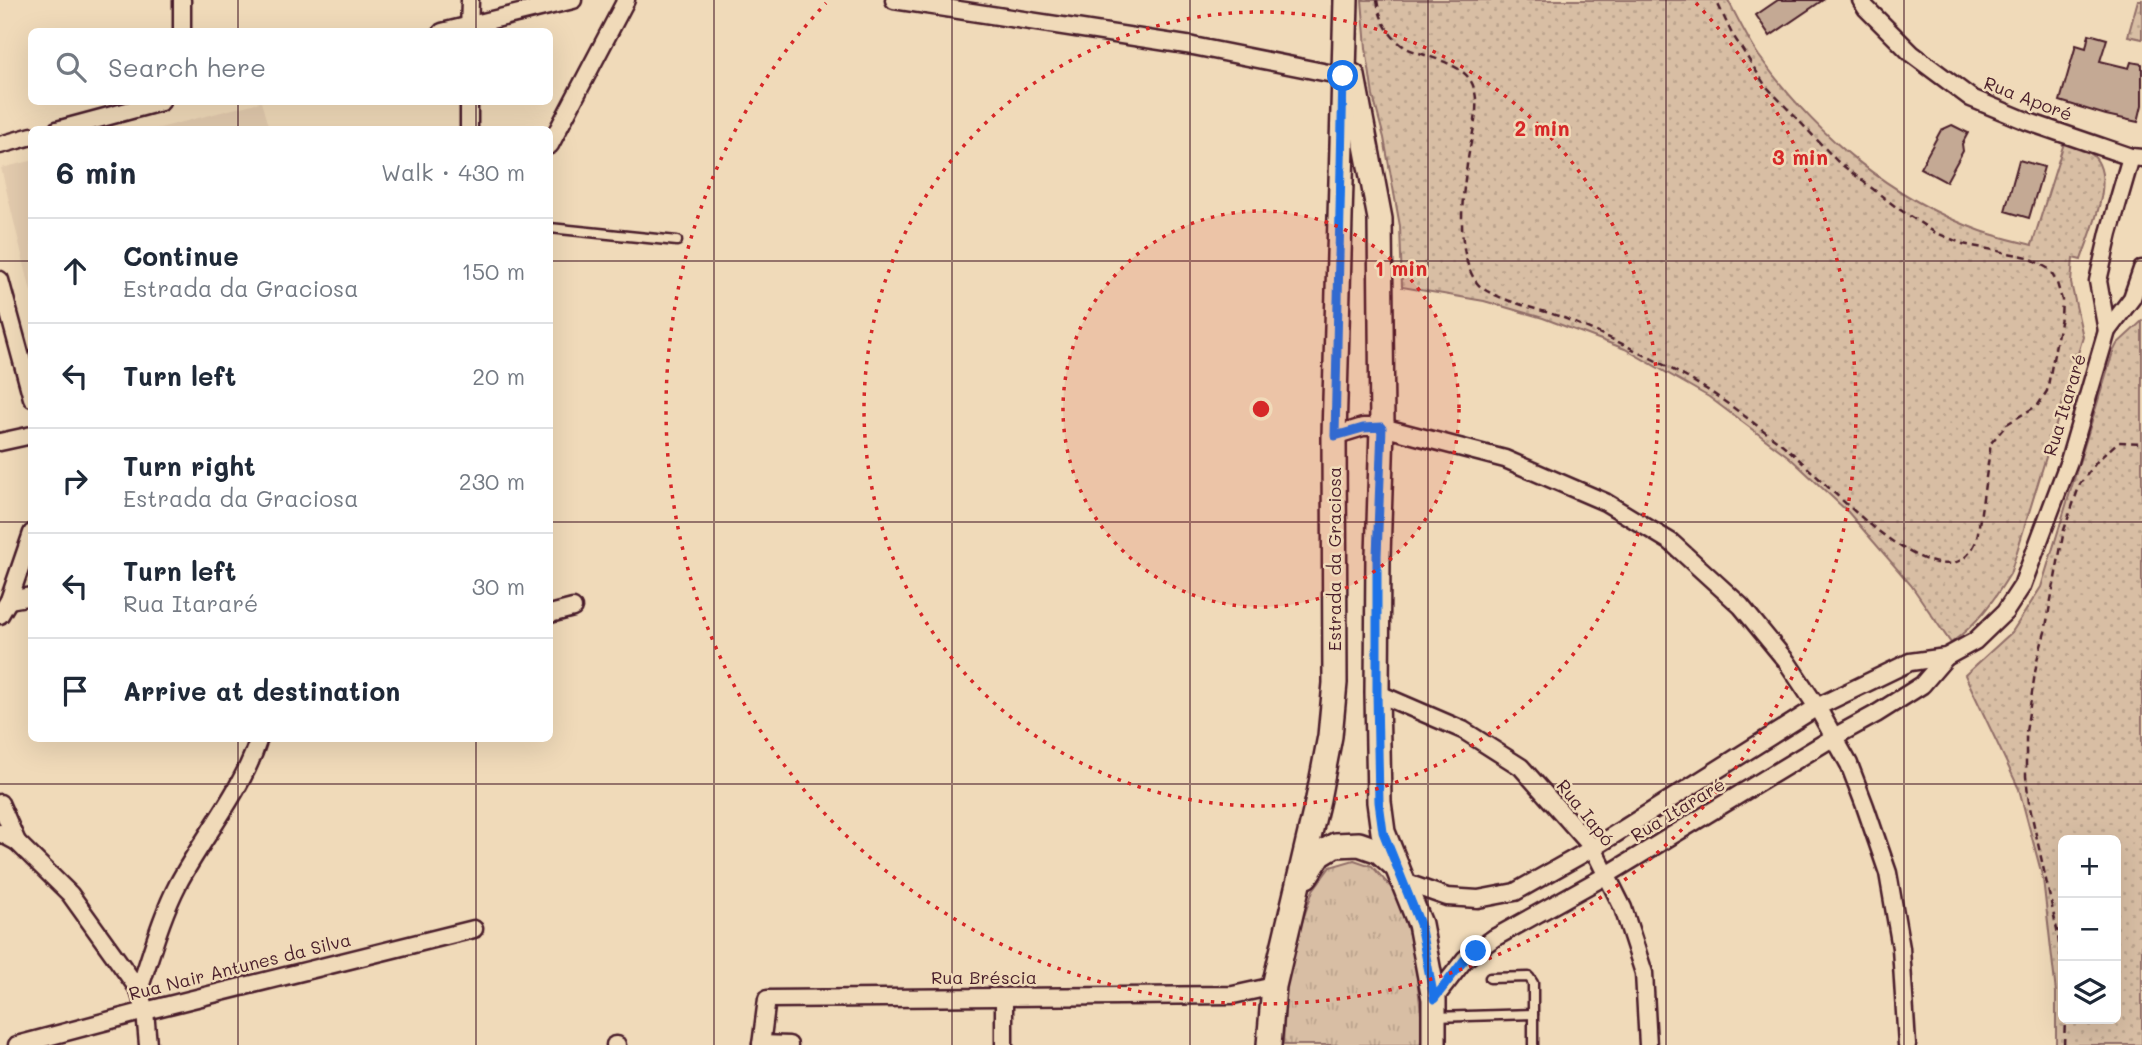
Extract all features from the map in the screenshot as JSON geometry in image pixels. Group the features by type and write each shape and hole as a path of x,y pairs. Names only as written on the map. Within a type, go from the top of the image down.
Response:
{"main road":[{"name":"Estrada da Graciosa","path":"1269,1045 1274,986 1331,736 1335,683 1335,436 1348,77 1346,0"},
{"name":"Estrada da Graciosa","path":"1348,77 1380,219 1382,427 1377,556 1378,784 1383,832 1420,924 1434,1008 1434,1045"},
{"path":"1295,898 1320,854 1335,845 1359,844 1379,851 1402,876"}],"street":[{"path":"182,0 182,28"},
{"path":"470,0 470,27 573,0"},
{"path":"553,139 626,0"},
{"path":"894,0 1193,46 1348,77"},
{"name":"Rua Aporé","path":"1861,0 1912,54 1971,97 2029,122 2137,158"},
{"path":"72,126 150,105"},
{"path":"469,105 469,126"},
{"path":"0,145 28,137"},
{"path":"2107,331 2098,281 2109,233 2137,158"},
{"path":"2107,331 2132,298 2142,269"},
{"path":"0,280 28,383"},
{"name":"Rua Itararé","path":"1434,1008 1465,959 1494,938 1607,875 1922,685 1946,657 1975,641 2006,612 2022,586 2069,461 2107,331"},
{"path":"1335,436 1363,428 1382,427 1505,459 1605,502 1671,542 1741,606 1787,662 1817,707 1849,764 1888,873 1901,948 1907,1045"},
{"path":"0,442 28,436"},
{"path":"0,615 9,600 28,545"},
{"path":"9,600 28,597"},
{"path":"553,613 573,608"},
{"name":"Rua Itararé","path":"1402,876 1447,897 1478,899 1515,892 1593,848 1817,707 1910,662 1946,657"},
{"name":"Rua Iapó","path":"1377,693 1463,730 1521,767 1593,848 1623,908 1644,973 1648,1045"},
{"path":"139,990 178,884 227,806 258,742"},
{"path":"0,803 16,842"},
{"path":"0,833 16,842 70,894 139,990 145,1011 148,1045"},
{"name":"Rua Nair Antunes da Silva","path":"17,1045 474,929"},
{"name":"Rua Bréscia","path":"789,1045 761,1045 767,999 1233,995 1274,986"},
{"path":"1004,997 1004,1045"}],"lane":[{"path":"553,228 677,241"},
{"path":"1490,978 1529,977 1534,983 1533,1045"},
{"path":"1434,1008 1533,1014"}],"path":[{"path":"1377,0 1385,27 1400,44 1458,69 1468,76 1473,86 1476,97 1475,120 1465,178 1463,241 1467,263 1482,289 1547,311 1626,344 1696,383 1792,451 1870,526 1923,560 1943,564 1958,562 1974,548 1977,539 1991,443 2007,424 2038,405 2047,391 2061,317 2062,300 2057,283 2049,269 2028,257 1978,248 1940,235 1896,207 1837,161 1765,85 1737,41 1716,0"},
{"path":"2061,961 2046,870 2025,776 2026,732 2037,660 2045,632 2064,530 2080,484 2098,460 2118,442 2142,443"},
{"path":"2064,1045 2065,1024"}],"shaded area":[{"path":"249,105 262,105 268,126 168,126"},
{"path":"28,162 28,280 1,168"}],"green space":[{"path":"1362,0 1728,0 1759,56 1781,85 1830,137 1857,160 1916,201 1948,217 1987,233 2032,245 2064,143 2090,153 2098,162 2102,175 2100,204 2081,260 2073,258 2071,283 2083,337 2010,574 1991,603 1969,628 1951,643 1911,585 1848,512 1789,457 1709,397 1625,349 1543,318 1484,301 1402,287 1400,226 1384,138 1373,96"},
{"path":"2138,0 2142,0 2142,39 2128,36"},
{"path":"2142,321 2142,1045 2056,1045 2056,993 2043,879 2019,789 1965,675 2012,632 2041,587 2117,344"},
{"path":"1354,860 1372,866 1396,893 1414,950 1423,1031 1421,1045 1283,1045 1286,987 1300,928 1313,890 1330,867"}],"building":[{"path":"1778,0 1823,0 1770,36 1756,15"},
{"path":"2089,34 2107,39 2100,61 2129,68 2131,62 2142,64 2142,105 2138,122 2060,101 2076,45 2086,48"},
{"path":"1952,125 1968,133 1962,144 1963,151 1946,182 1920,168 1941,130"},
{"path":"2019,160 2044,167 2029,218 2005,211"}],"route":[{"path":"1343,76 1335,436 1363,428 1382,427 1377,556 1377,693 1378,784 1383,832 1420,924 1434,999 1465,959 1476,951"}]}
